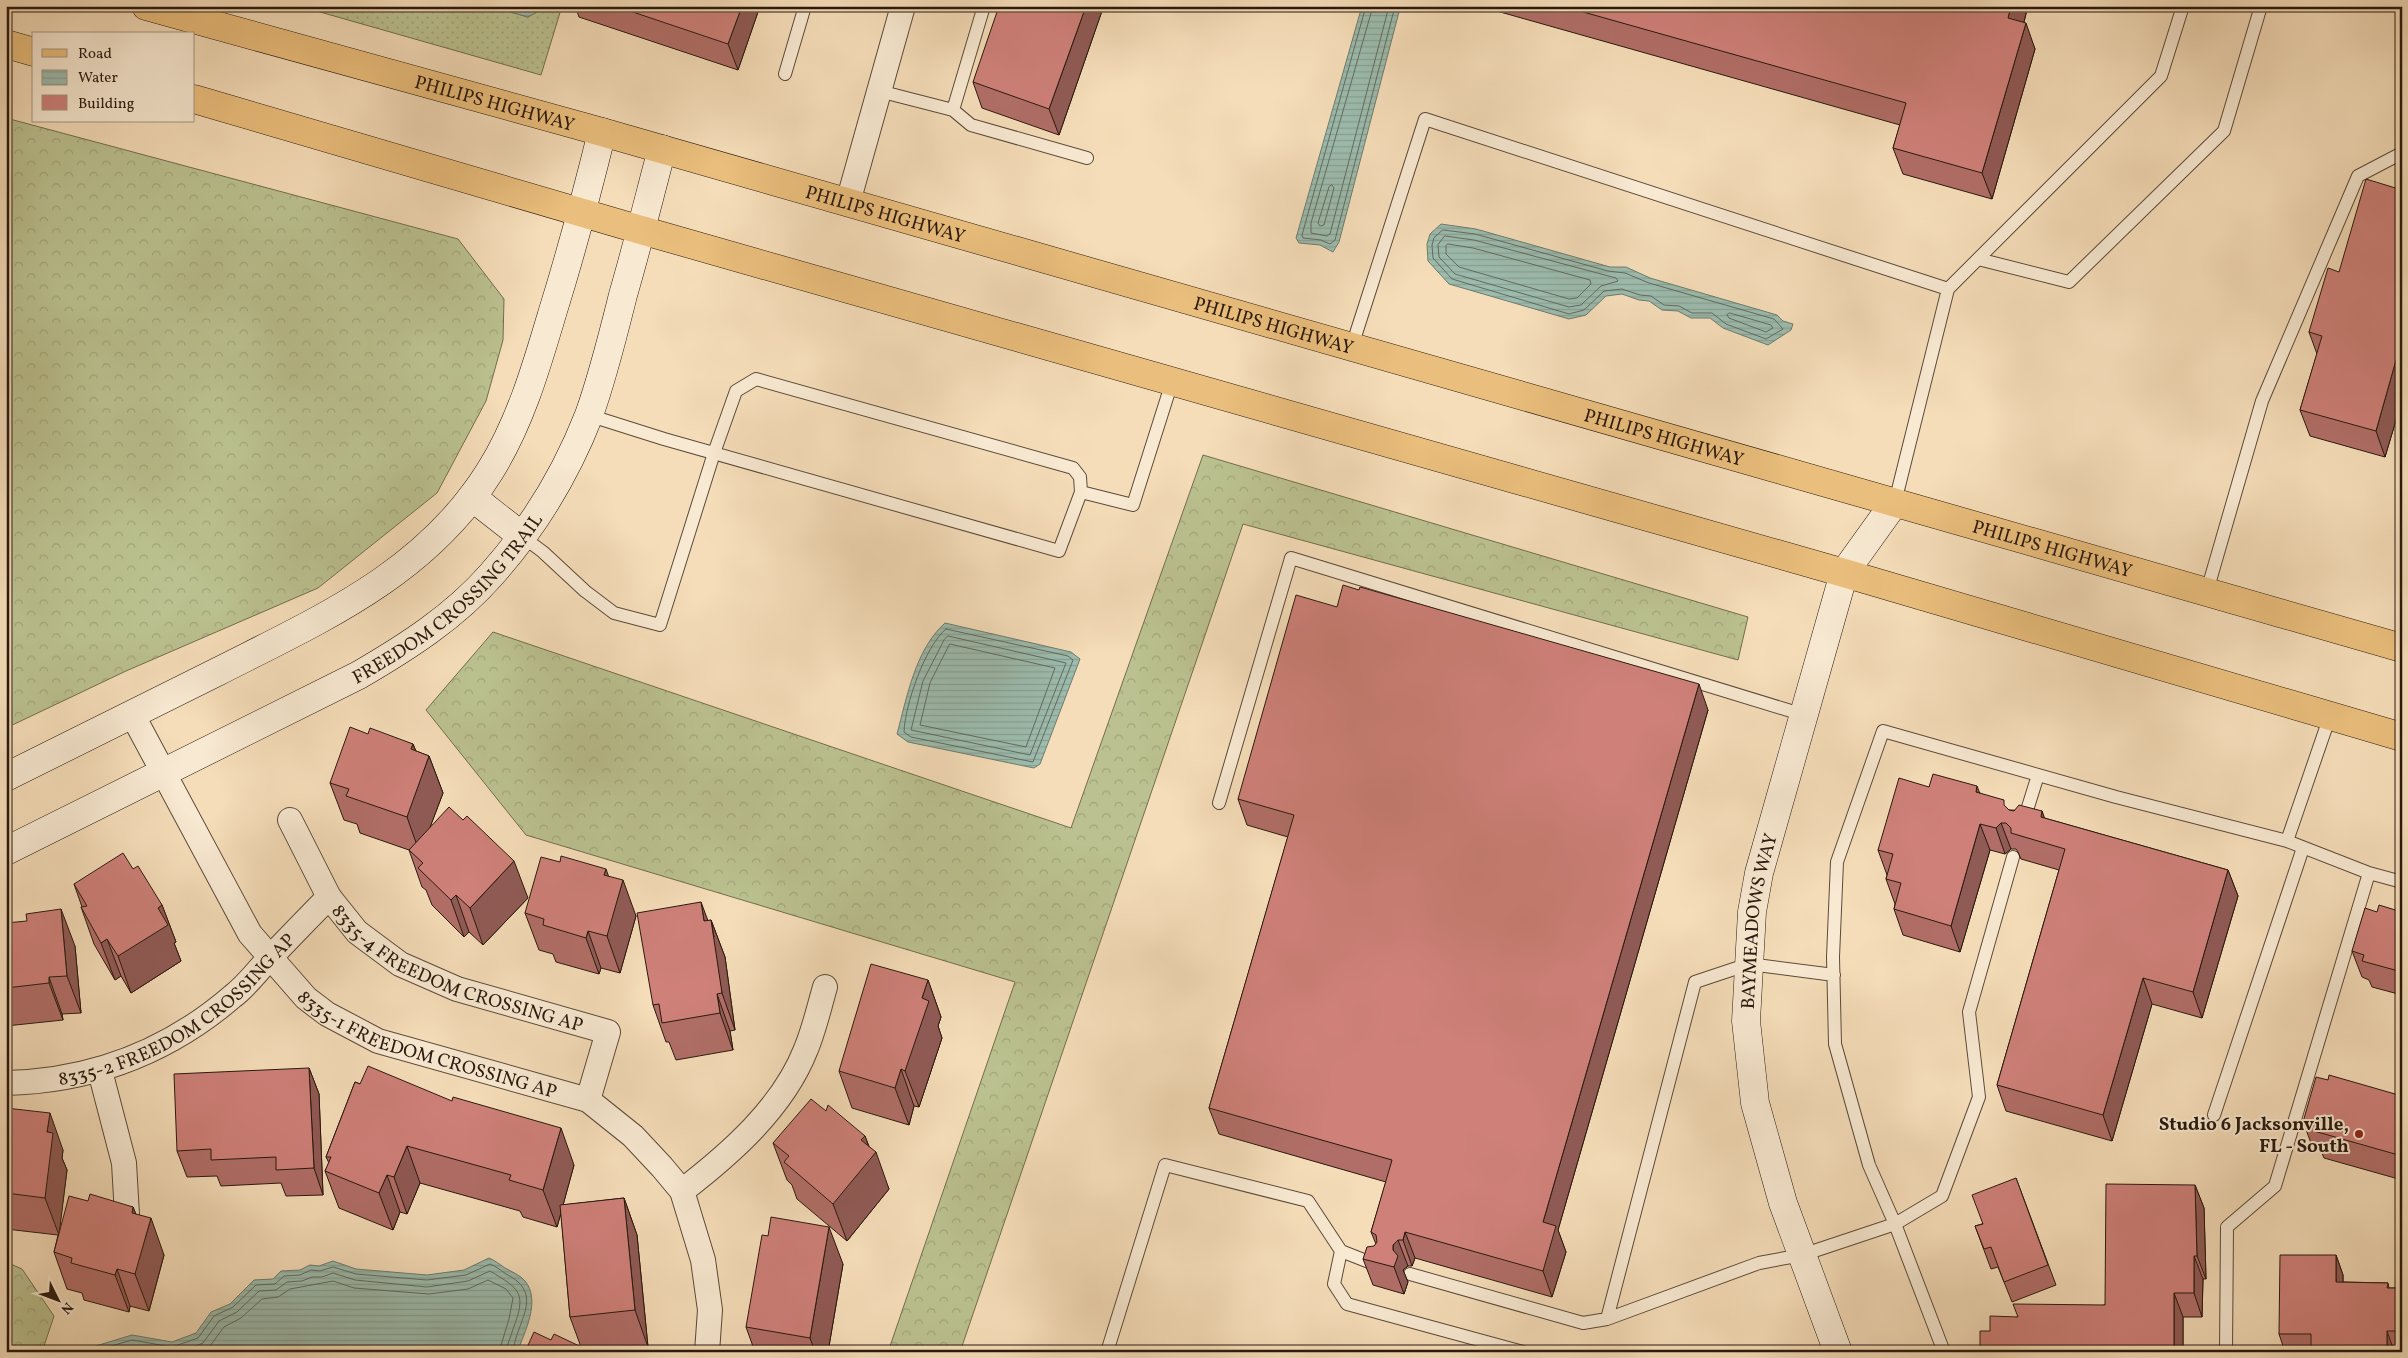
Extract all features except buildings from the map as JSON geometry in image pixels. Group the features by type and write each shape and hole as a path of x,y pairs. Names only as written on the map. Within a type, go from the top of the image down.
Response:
{"main road":[{"name":"PHILIPS HIGHWAY","path":"146,6 662,149 2402,648"},
{"path":"6,44 32,51"},
{"path":"195,99 641,230 1844,573 2402,738"}],"street":[{"path":"848,202 903,6"},
{"path":"6,777 368,592 402,568 438,537 472,497 490,470 515,424 537,364 583,213 602,132"},
{"name":"FREEDOM CROSSING TRAIL","path":"6,851 359,675 439,624 490,576 523,537 561,474 588,415 662,149"},
{"path":"472,497 523,537"},
{"name":"BAYMEADOWS WAY","path":"1838,1352 1783,1203 1755,1103 1746,1021 1752,912 1759,873 1844,573 1895,502"},
{"name":"8335-1 FREEDOM CROSSING AP","path":"132,714 250,934 306,998 327,1014 378,1041 588,1100 633,1136 682,1191 704,1260 710,1310 707,1352"},
{"name":"8335-4 FREEDOM CROSSING AP","path":"290,820 329,897 357,932 400,964 457,989 608,1032 588,1100"},
{"name":"8335-2 FREEDOM CROSSING AP","path":"6,1083 29,1083 100,1071 133,1059 187,1030 234,996 329,897"},
{"path":"682,1191 726,1157 777,1101 806,1050 825,988"},
{"path":"100,1071 124,1163 127,1215"}],"lane":[{"path":"785,74 805,6"},
{"path":"953,110 984,6"},
{"path":"1895,502 1948,289 2161,76 2183,6"},
{"path":"1978,259 2069,282 2224,131 2261,6"},
{"path":"880,90 953,110 971,125 1087,158"},
{"path":"1352,346 1425,119 1948,289"},
{"path":"2207,591 2262,401 2358,176 2402,153"},
{"path":"523,537 543,552 585,591 614,613 660,625 714,453 736,391 756,379 1073,468 1080,476 1081,492 1059,551 714,453 588,415"},
{"path":"1081,492 1134,506 1172,382"},
{"path":"1219,803 1291,558 1804,715"},
{"path":"2286,842 2330,716"},
{"path":"1944,1352 1869,1165 1835,1044 1834,975 1837,862 1883,731 2286,842 2369,873 2402,882"},
{"path":"2021,829 2038,775"},
{"path":"2214,1115 2304,848"},
{"path":"1410,1274 1583,1322 1607,1319 1758,1263 1802,1255 1894,1224 1942,1196 1979,1097 1969,1012 2012,857"},
{"path":"2226,1352 2227,1227 2275,1186 2369,873"},
{"path":"1607,1319 1695,982 1749,964 1834,975"},
{"path":"1107,1352 1165,1165 1308,1201 1341,1251 1379,1266"},
{"path":"1341,1251 1334,1284 1347,1304 1523,1352"}],"green space":[{"path":"299,6 489,6 528,17 537,12 540,6 562,6 541,75"},
{"path":"6,118 458,239 504,299 503,340 486,401 437,493 318,588 126,671 6,728"},
{"path":"1203,455 1748,617 1738,660 1243,524 960,1352 888,1352 1015,982 526,835 426,710 493,632 1071,828"},
{"path":"6,1262 22,1269 54,1316 42,1352 6,1352"}],"water":[{"path":"489,6 540,6 537,12 528,17"},
{"path":"1362,6 1400,6 1400,8 1339,242 1333,252 1320,245 1299,243 1296,238"},
{"path":"1441,224 1476,229 1610,267 1626,267 1650,278 1777,315 1783,321 1793,324 1791,330 1768,345 1723,328 1710,318 1691,318 1678,311 1662,310 1649,301 1639,300 1622,294 1606,296 1586,315 1569,319 1449,284 1428,261 1427,244 1430,234"},
{"path":"945,623 1071,652 1080,659 1040,764 1034,768 908,742 897,734 919,660 935,634"},
{"path":"489,1258 521,1277 530,1289 532,1307 517,1352 76,1352 132,1335 172,1342 196,1333 211,1312 230,1304 254,1280 273,1279 281,1271 300,1270 310,1265 319,1266 333,1261 356,1269 427,1275 464,1270"}],"place":[{"name":"Studio 6 Jacksonville, FL - South","path":"2359,1134"}]}
